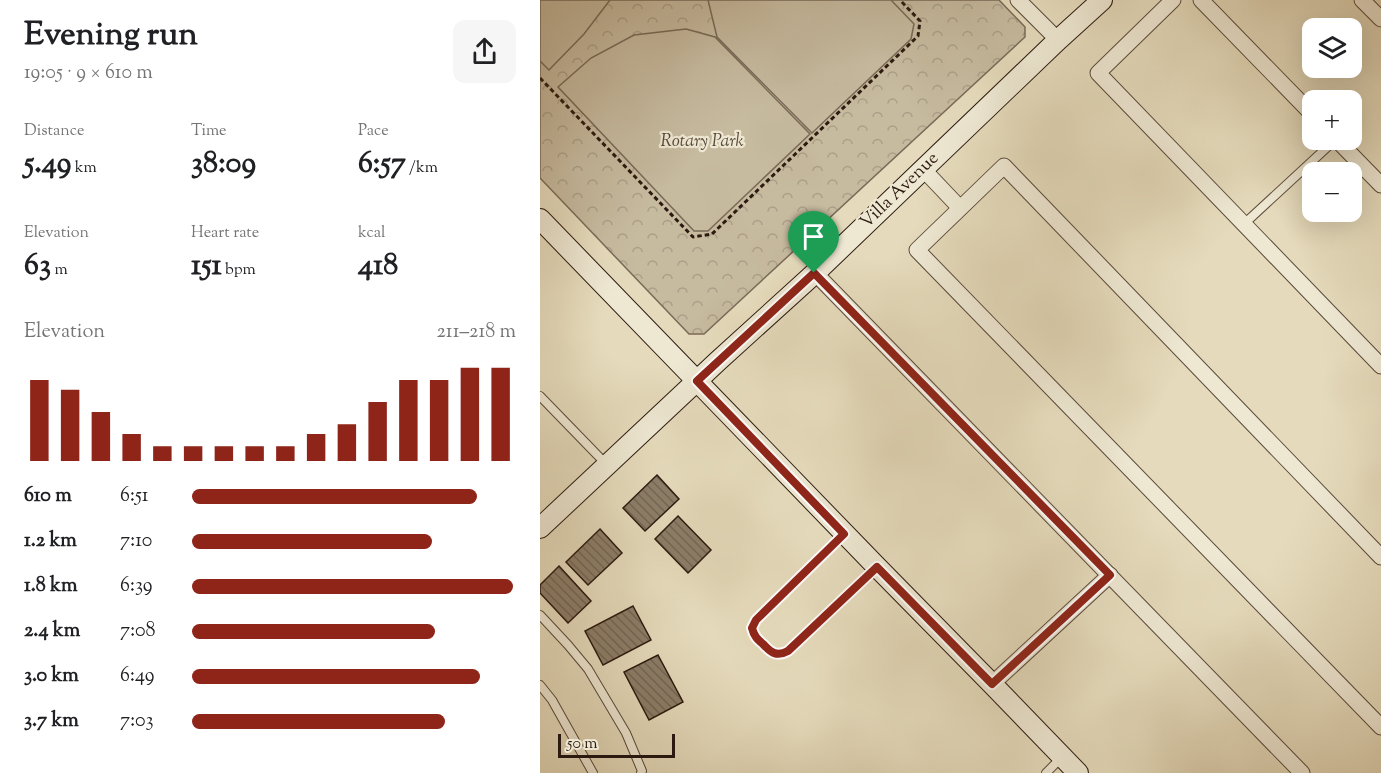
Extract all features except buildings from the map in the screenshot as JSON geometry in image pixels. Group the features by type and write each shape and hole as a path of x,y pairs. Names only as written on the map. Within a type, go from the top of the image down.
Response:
{"main road":[{"name":"Villa Avenue","path":"540,528 1102,0"},
{"path":"540,219 1078,773"}],"street":[{"path":"1018,0 1058,40"},
{"path":"1173,0 1098,73 1381,366"},
{"path":"1201,0 1302,104"},
{"path":"1362,0 1381,19"},
{"path":"1346,150 1381,185"},
{"path":"1381,557 1004,166 917,250 1381,727"},
{"path":"923,169 960,208"},
{"path":"814,273 1302,773"},
{"path":"992,684 1110,575"}],"lane":[{"path":"1244,224 1325,150"},
{"path":"540,396 607,466"},
{"path":"844,534 756,620 752,628 754,635 765,647 771,653 781,655 788,651 877,567"},
{"path":"540,615 588,669 626,733 643,772"},
{"path":"540,685 552,700 593,773"},
{"path":"1046,773 1062,757"}],"path":[{"path":"540,78 693,237 712,234 918,36 920,21 900,0"}],"green space":[{"name":"Rotary Park","path":"540,0 999,0 1025,27 1025,37 704,334 689,334 540,178"},
{"path":"540,0 610,0 584,34 549,70 540,61"},
{"path":"708,0 891,0 914,24 911,39 812,133 717,37"},
{"path":"686,29 715,37 810,134 708,231 694,231 558,87 591,58 634,35"}],"route":[{"path":"814,273 1110,575 992,684 877,567 781,655 771,653 754,635 752,628 756,620 844,534 697,381 814,273"}]}
